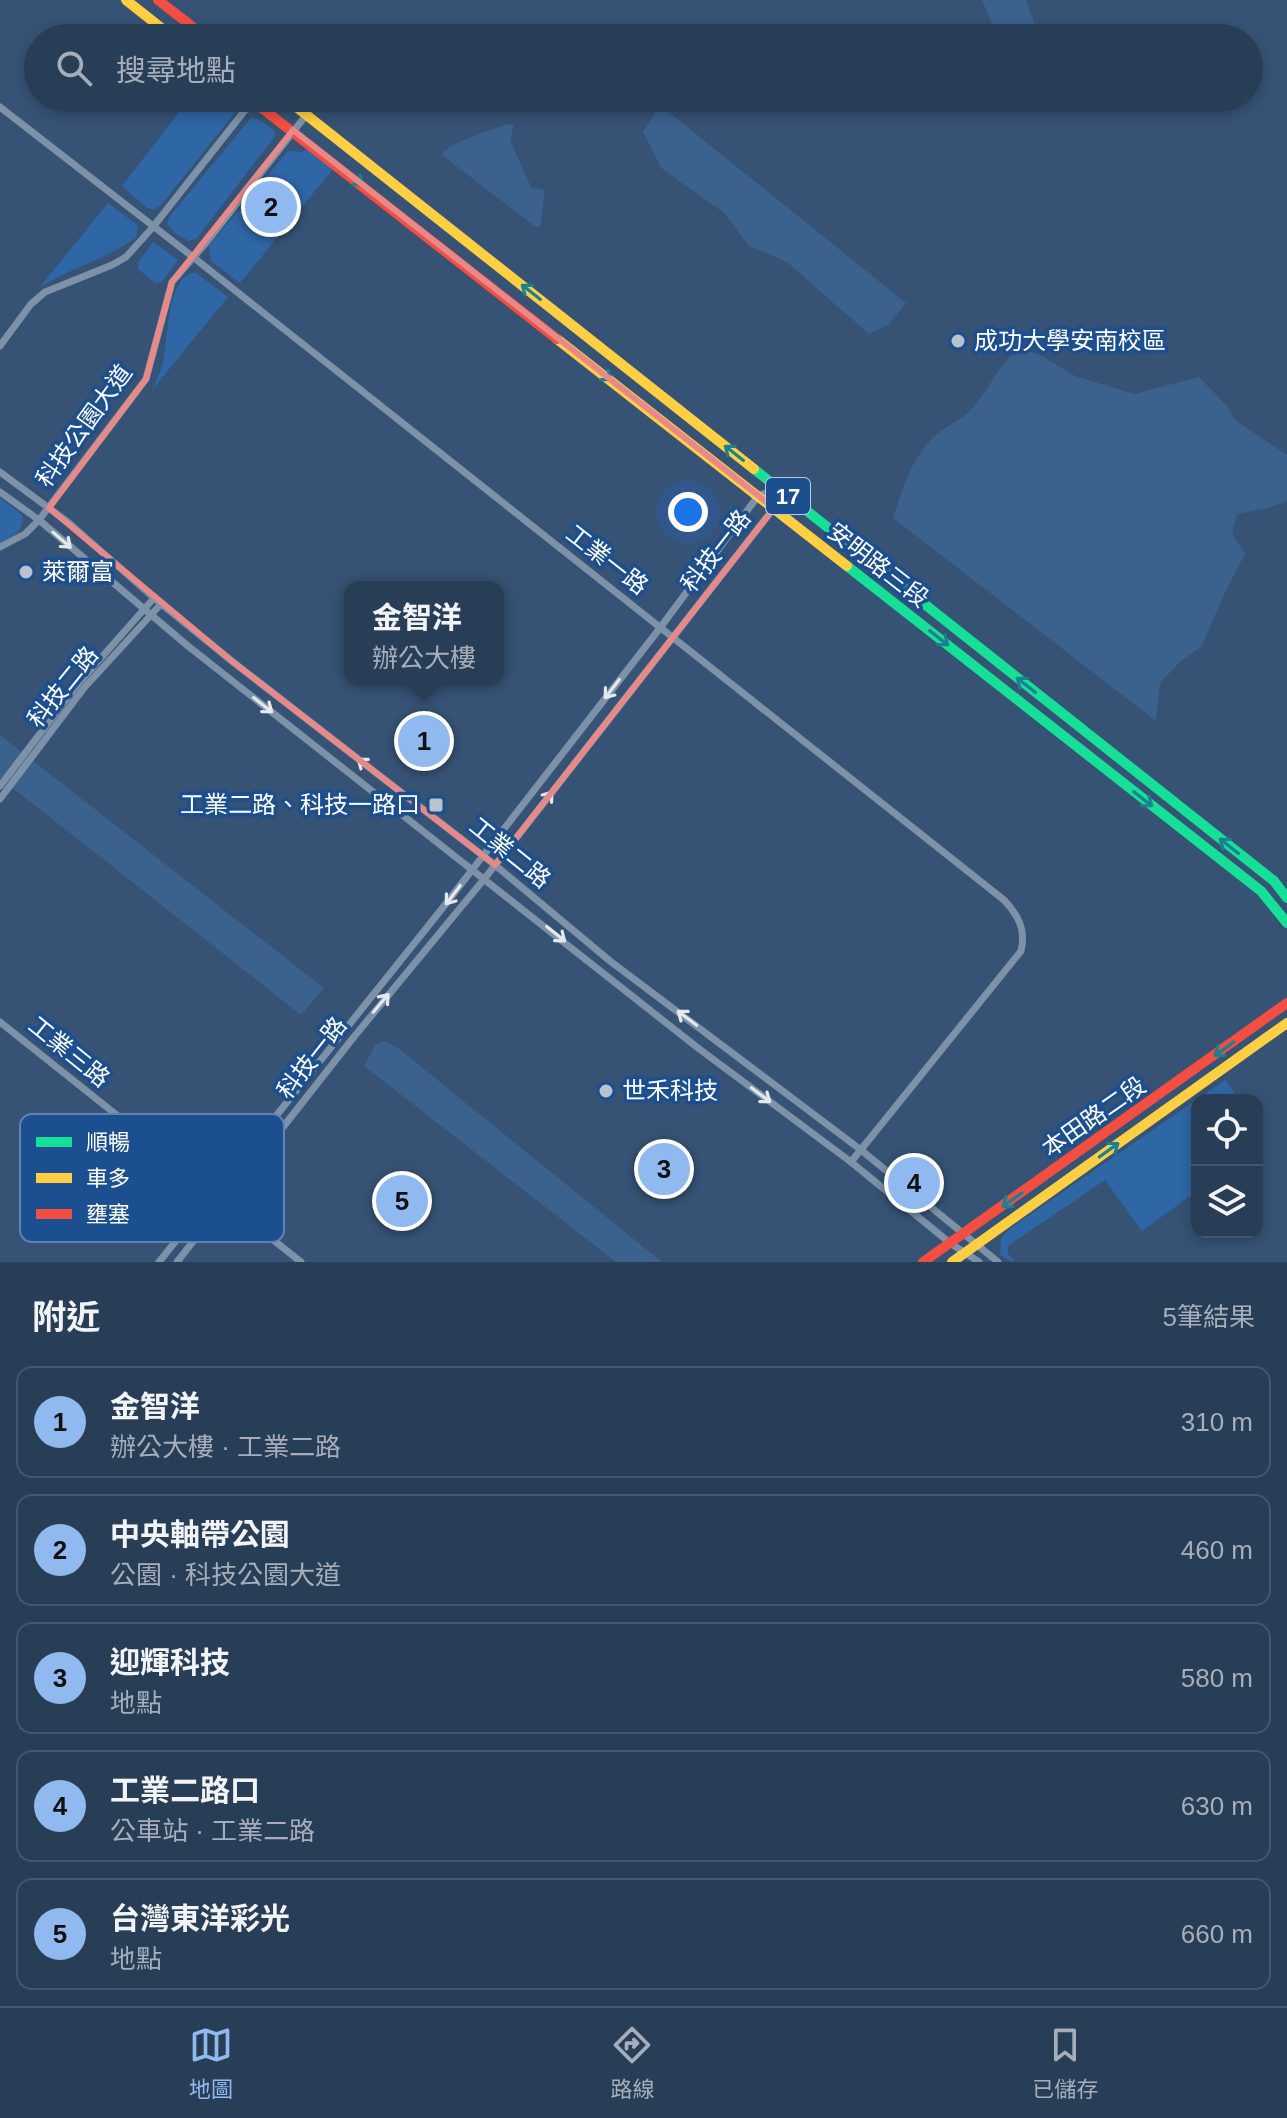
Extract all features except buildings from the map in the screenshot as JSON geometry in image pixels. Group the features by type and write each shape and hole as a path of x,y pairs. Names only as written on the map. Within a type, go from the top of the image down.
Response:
{"main road":[{"path":"126,0 156,24"},
{"path":"158,0 189,24"},
{"name":"安明路三段","path":"269,112 1261,891 1287,923"},
{"name":"安明路三段","path":"304,112 1274,881 1287,898"},
{"name":"本田路二段","path":"923,1262 1287,1003"},
{"name":"本田路二段","path":"952,1262 1287,1023"}],"street":[{"name":"工業一路","path":"0,107 1017,913 1025,936 1021,951 851,1162"},
{"path":"0,346 31,304 45,292 126,257 242,112"},
{"name":"科技公園大道","path":"0,547 25,534 39,520 146,379 172,282 307,114"},
{"name":"工業二路","path":"0,472 49,508 157,601 495,865 610,961 861,1150 998,1262"},
{"name":"科技一路","path":"276,1114 473,869 758,496 778,488"},
{"name":"科技一路","path":"284,1126 485,878 774,508 778,488"},
{"name":"工業二路","path":"0,492 39,520 146,613 698,1048 851,1162 950,1243 979,1262"},
{"name":"科技二路","path":"0,786 78,684 157,601"},
{"name":"科技二路","path":"0,799 84,688 146,613"},
{"name":"工業三路","path":"0,1022 115,1114"},
{"name":"科技一路","path":"159,1262 175,1242"},
{"name":"科技一路","path":"177,1262 193,1242"},
{"name":"工業三路","path":"276,1242 301,1262"}],"highlighted area":[{"path":"293,130 774,508 495,865 233,662 49,508 146,379 172,282"}],"shaded area":[{"path":"982,0 1026,0 1034,22 1032,24 992,24"},
{"path":"179,112 235,112 154,210 147,208 122,186"},
{"path":"656,112 669,112 906,303 888,325 869,334 787,262 748,245 724,213 661,168 643,132"},
{"path":"251,118 258,119 275,131 275,136 197,238 189,241 176,234 167,224 169,217"},
{"path":"508,124 514,125 510,140 531,187 545,190 540,227 443,156 443,152 456,144"},
{"path":"306,149 333,169 240,283 211,261 209,246 288,151 302,152"},
{"path":"108,203 135,223 138,227 136,238 40,287"},
{"path":"153,242 178,260 162,282 155,283 138,269 138,263"},
{"path":"191,273 196,273 228,297 152,390 162,366 176,289"},
{"path":"1020,349 1040,355 1075,376 1134,394 1199,377 1227,406 1235,420 1287,455 1287,501 1237,514 1232,533 1245,554 1202,646 1180,662 1160,683 1156,721 893,518 910,471 923,450 940,432 970,410 999,369"},
{"path":"0,498 22,515 22,525 17,533 0,542"},
{"path":"0,735 324,988 301,1015 0,778"},
{"path":"384,1041 398,1048 662,1262 616,1262 364,1066 375,1045"},
{"path":"1225,1080 1236,1094 1205,1094"},
{"path":"1191,1103 1191,1195 1142,1231 1105,1180 1008,1246 1008,1254 1014,1260 1012,1262 1000,1255 1001,1239 1009,1229"}],"traffic: fast":[{"path":"754,469 1274,881 1287,898"},
{"path":"847,566 1261,891 1287,923"}],"traffic: slow":[{"path":"126,0 156,24"},
{"path":"303,112 754,469"},
{"path":"557,339 847,566"},
{"path":"952,1262 1287,1023"}],"traffic: jam":[{"path":"158,0 189,24"},
{"path":"267,112 557,339"},
{"path":"923,1262 1287,1003"}],"place":[{"name":"中央軸帶公園","path":"271,207"},
{"name":"成功大學安南校區","path":"958,341"},
{"name":"萊爾富","path":"26,572"},
{"name":"金智洋","path":"424,741"},
{"name":"工業二路、科技一路口","path":"436,805"},
{"name":"世禾科技","path":"606,1091"},
{"name":"迎輝科技","path":"664,1169"},
{"name":"工業二路口","path":"914,1183"},
{"name":"台灣東洋彩光","path":"402,1201"}]}
